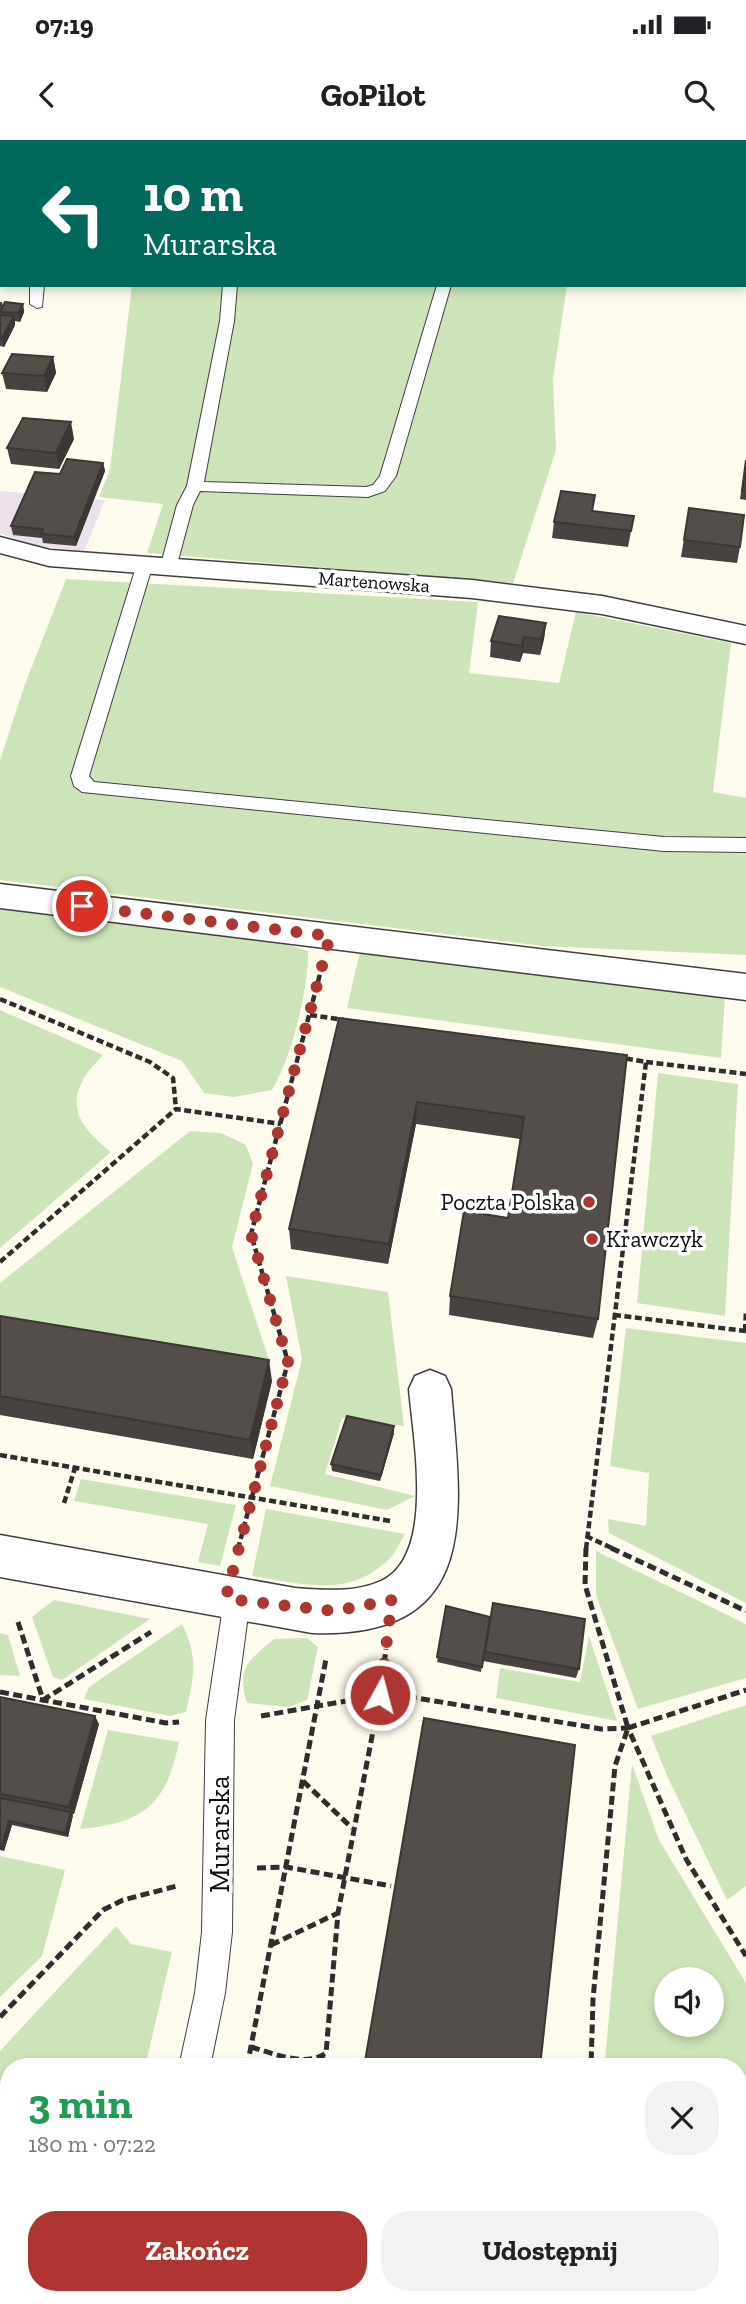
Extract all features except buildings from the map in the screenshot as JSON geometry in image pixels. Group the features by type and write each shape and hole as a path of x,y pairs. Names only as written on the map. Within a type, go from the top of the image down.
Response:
{"street":[{"name":"Martenowska","path":"0,545 49,558 511,594 602,605 746,635"},
{"path":"0,896 746,987"},
{"path":"0,1556 232,1598 334,1611 392,1600 407,1591 419,1578 433,1546 435,1529 430,1390"}],"lane":[{"path":"37,287 37,304"},
{"path":"230,287 227,321 195,486 156,567 80,776 81,782 89,788 664,844 746,845"},
{"path":"195,486 368,492 379,488 388,475 443,287"},
{"name":"Murarska","path":"196,2058 210,1993 218,1932 220,1720 232,1598"}],"path":[{"path":"232,1598 251,1498 288,1362 251,1234 330,936"},
{"path":"0,999 150,1062 173,1078 176,1109"},
{"path":"310,1015 351,1021"},
{"path":"619,1058 746,1074"},
{"path":"646,1062 586,1536 585,1585 628,1728 686,1859 746,1956"},
{"path":"0,1262 176,1109 281,1124"},
{"path":"614,1315 745,1331 746,1311"},
{"path":"0,1455 435,1529"},
{"path":"64,1503 75,1468"},
{"path":"586,1536 746,1611"},
{"path":"319,2058 328,2046 338,1913 380,1695 392,1600"},
{"path":"249,2058 334,1611"},
{"path":"18,1622 43,1700"},
{"path":"43,1700 156,1629"},
{"path":"0,1692 166,1723 220,1720 380,1695 417,1698 601,1729 628,1728 746,1690"},
{"path":"591,2058 593,1999 615,1766 628,1728"},
{"path":"303,1780 353,1829"},
{"path":"0,2017 103,1910 123,1900 218,1875 260,1868 286,1867 391,1886"},
{"path":"271,1945 338,1913"},
{"path":"251,2047 292,2058"}],"shaded area":[{"path":"0,491 105,500 84,551 30,545 0,533"}],"green space":[{"path":"132,287 567,287 553,379 556,450 513,583 147,553 163,504 99,497 110,470"},
{"path":"66,579 478,602 469,673 559,683 576,612 731,643 713,792 746,798 746,955 542,946 0,880 0,760 24,687"},
{"path":"0,904 271,940 308,951 298,1023 286,1060 272,1090 234,1097 204,1093 182,1061 0,987"},
{"path":"361,947 725,995 721,1058 347,1008"},
{"path":"0,1010 103,1055 84,1078 77,1103 82,1122 111,1152 0,1248"},
{"path":"658,1073 738,1084 725,1316 637,1303"},
{"path":"190,1131 221,1133 246,1145 253,1164 232,1247 269,1360 0,1318 0,1283"},
{"path":"286,1276 388,1292 404,1426 342,1418 325,1474 415,1496 387,1510 270,1486 302,1359"},
{"path":"626,1328 746,1343 746,1603 609,1533 608,1519 646,1526 649,1473 610,1466"},
{"path":"81,1479 236,1505 220,1566 198,1562 208,1524 74,1501"},
{"path":"266,1509 405,1534 390,1558 372,1573 356,1580 322,1585 252,1576"},
{"path":"596,1551 746,1624 746,1678 638,1709 596,1595"},
{"path":"54,1600 150,1619 62,1680 53,1677 32,1617"},
{"path":"182,1624 193,1658 186,1712 170,1716 84,1699 89,1687"},
{"path":"0,1633 8,1635 20,1676 0,1675"},
{"path":"589,1636 617,1721 496,1698 500,1668 580,1682"},
{"path":"307,1638 318,1647 307,1700 289,1707 247,1703 243,1681 244,1673 252,1659 274,1639"},
{"path":"746,1705 746,1886 727,1900 668,1778 651,1736"},
{"path":"108,1730 179,1742 174,1764 159,1796 149,1807 121,1822 80,1829"},
{"path":"632,1764 659,1840 746,1983 746,2058 605,2058"},
{"path":"0,1856 65,1870 42,1956 0,1997"},
{"path":"116,1926 131,1944 172,1952 147,2058 0,2058 0,2051"}],"place":[{"name":"Poczta Polska","path":"589,1202"},
{"name":"Krawczyk","path":"592,1239"}],"route":[{"path":"82,906 330,936 251,1234 288,1362 226,1597 314,1611 347,1611 392,1600 380,1695"}]}
